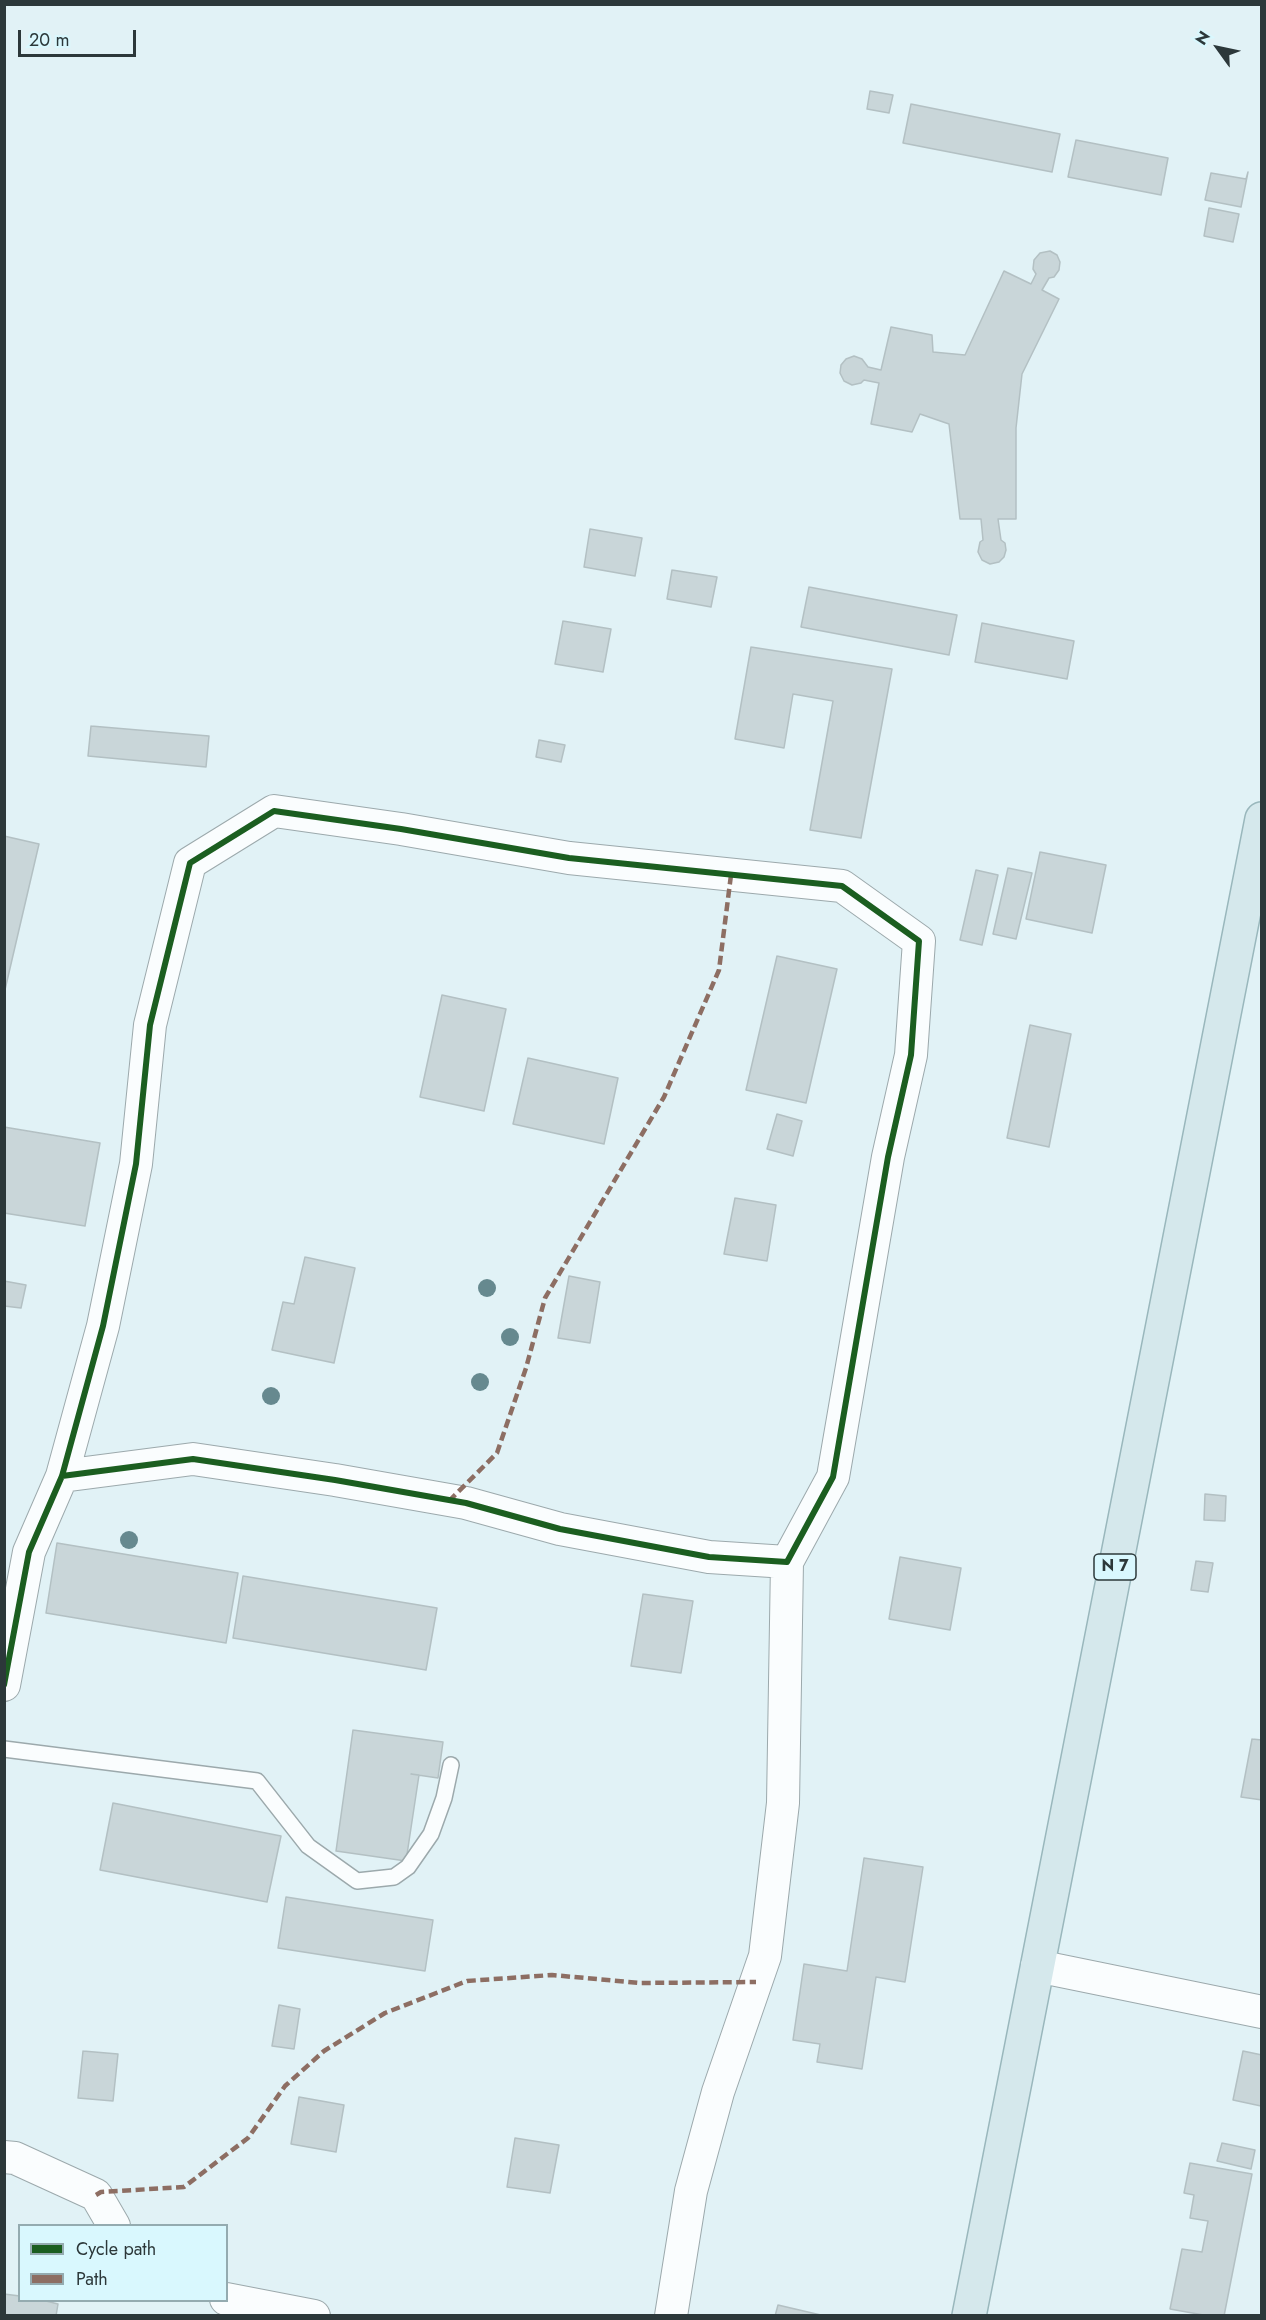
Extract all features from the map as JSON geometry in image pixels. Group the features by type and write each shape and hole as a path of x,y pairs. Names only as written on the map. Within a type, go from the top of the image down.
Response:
{"highway":[{"name":"N 7","path":"969,2316 1262,819"}],"street":[{"path":"4,1685 29,1552 62,1476 104,1326 136,1164 150,1025 190,863 274,811 401,829 569,858 842,886 919,941 911,1055 888,1156 833,1477 787,1562 783,1803 765,1956 718,2092 691,2191 671,2316"},
{"path":"62,1476 193,1459 335,1480 466,1503 560,1528 709,1557 787,1562"},
{"path":"1037,1966 1262,2012"},
{"path":"4,2157 15,2158 96,2195 113,2224"},
{"path":"228,2299 314,2316"}],"lane":[{"path":"4,1749 257,1781 308,1846 357,1881 394,1877 408,1867 431,1834 444,1798 452,1765"}],"building":[{"path":"870,91 893,95 889,113 867,109"},
{"path":"911,104 1060,134 1052,172 903,143"},
{"path":"1076,140 1168,158 1161,195 1068,177"},
{"path":"1248,172 1241,207 1205,200 1211,173 1246,179"},
{"path":"1209,208 1239,214 1233,242 1204,236"},
{"path":"1050,251 1057,255 1060,262 1059,270 1054,277 1049,278 1042,290 1059,299 1022,374 1016,428 1016,519 998,519 1001,540 1005,543 1006,550 999,562 990,564 982,560 978,552 980,542 983,540 981,519 960,519 949,424 920,414 912,432 871,424 879,383 864,380 852,385 844,381 840,373 841,365 846,359 854,356 862,359 868,367 881,370 891,327 932,335 933,352 965,355 1004,271 1031,284 1036,274 1033,269 1034,260 1040,253"},
{"path":"590,529 642,538 635,576 584,567"},
{"path":"672,570 717,577 711,607 667,599"},
{"path":"809,587 957,615 949,655 801,627"},
{"path":"563,621 611,629 603,672 555,664"},
{"path":"982,623 1074,641 1067,679 975,662"},
{"path":"751,647 892,669 861,838 810,830 833,701 793,694 784,748 735,739"},
{"path":"91,726 209,736 206,767 88,756"},
{"path":"539,740 565,745 561,762 536,757"},
{"path":"4,836 39,844 4,994"},
{"path":"1040,852 1106,865 1092,933 1026,919"},
{"path":"1008,868 1032,873 1016,939 993,934"},
{"path":"976,870 998,875 982,945 960,940"},
{"path":"777,956 837,969 806,1103 746,1090"},
{"path":"442,995 506,1009 484,1111 420,1097"},
{"path":"1030,1025 1071,1034 1049,1147 1007,1138"},
{"path":"528,1058 618,1078 604,1144 513,1124"},
{"path":"777,1114 802,1121 793,1156 767,1149"},
{"path":"4,1127 100,1143 85,1226 4,1213"},
{"path":"735,1198 776,1205 767,1261 724,1254"},
{"path":"305,1257 355,1268 334,1363 272,1350 283,1302 294,1304"},
{"path":"569,1276 600,1282 590,1343 558,1338"},
{"path":"4,1281 26,1285 21,1308 4,1306"},
{"path":"1205,1494 1226,1496 1225,1521 1204,1520"},
{"path":"57,1543 238,1573 226,1643 46,1613"},
{"path":"900,1557 961,1568 950,1630 889,1619"},
{"path":"1196,1561 1213,1563 1208,1592 1191,1590"},
{"path":"243,1576 437,1608 426,1670 233,1638"},
{"path":"643,1594 693,1601 681,1673 631,1666"},
{"path":"353,1730 443,1742 438,1778 419,1775 406,1861 336,1851"},
{"path":"1252,1739 1262,1740 1262,1800 1241,1797"},
{"path":"113,1803 281,1836 267,1902 100,1870"},
{"path":"864,1858 923,1867 905,1982 876,1977 862,2069 817,2062 820,2044 793,2040 804,1964 847,1971"},
{"path":"286,1897 433,1920 425,1971 278,1948"},
{"path":"279,2005 300,2009 294,2049 272,2046"},
{"path":"83,2051 118,2054 113,2101 78,2098"},
{"path":"1243,2051 1262,2055 1261,2106 1233,2100"},
{"path":"299,2097 344,2105 336,2152 291,2144"},
{"path":"515,2138 559,2145 550,2193 507,2187"},
{"path":"1222,2143 1255,2150 1251,2169 1217,2161"},
{"path":"1190,2163 1252,2174 1224,2316 1209,2316 1170,2309 1182,2249 1202,2252 1208,2221 1190,2218 1194,2195 1184,2193"},
{"path":"4,2294 18,2296 18,2302 58,2304 56,2316 4,2316"},
{"path":"778,2305 825,2316 775,2316"}],"marked path":[{"path":"449,1501 497,1453 526,1368 545,1298 664,1097 719,970 731,875"},
{"path":"96,2195 101,2192 184,2187 248,2138 285,2086 324,2051 385,2013 467,1981 552,1975 640,1983 756,1982"}],"cycle path":[{"path":"4,1685 29,1552 62,1476 103,1326 136,1164 150,1025 190,863 274,811 401,829 569,858 842,886 919,941 911,1055 888,1157 833,1477 787,1562 709,1557 560,1529 466,1503 335,1480 193,1459 62,1476"}]}
